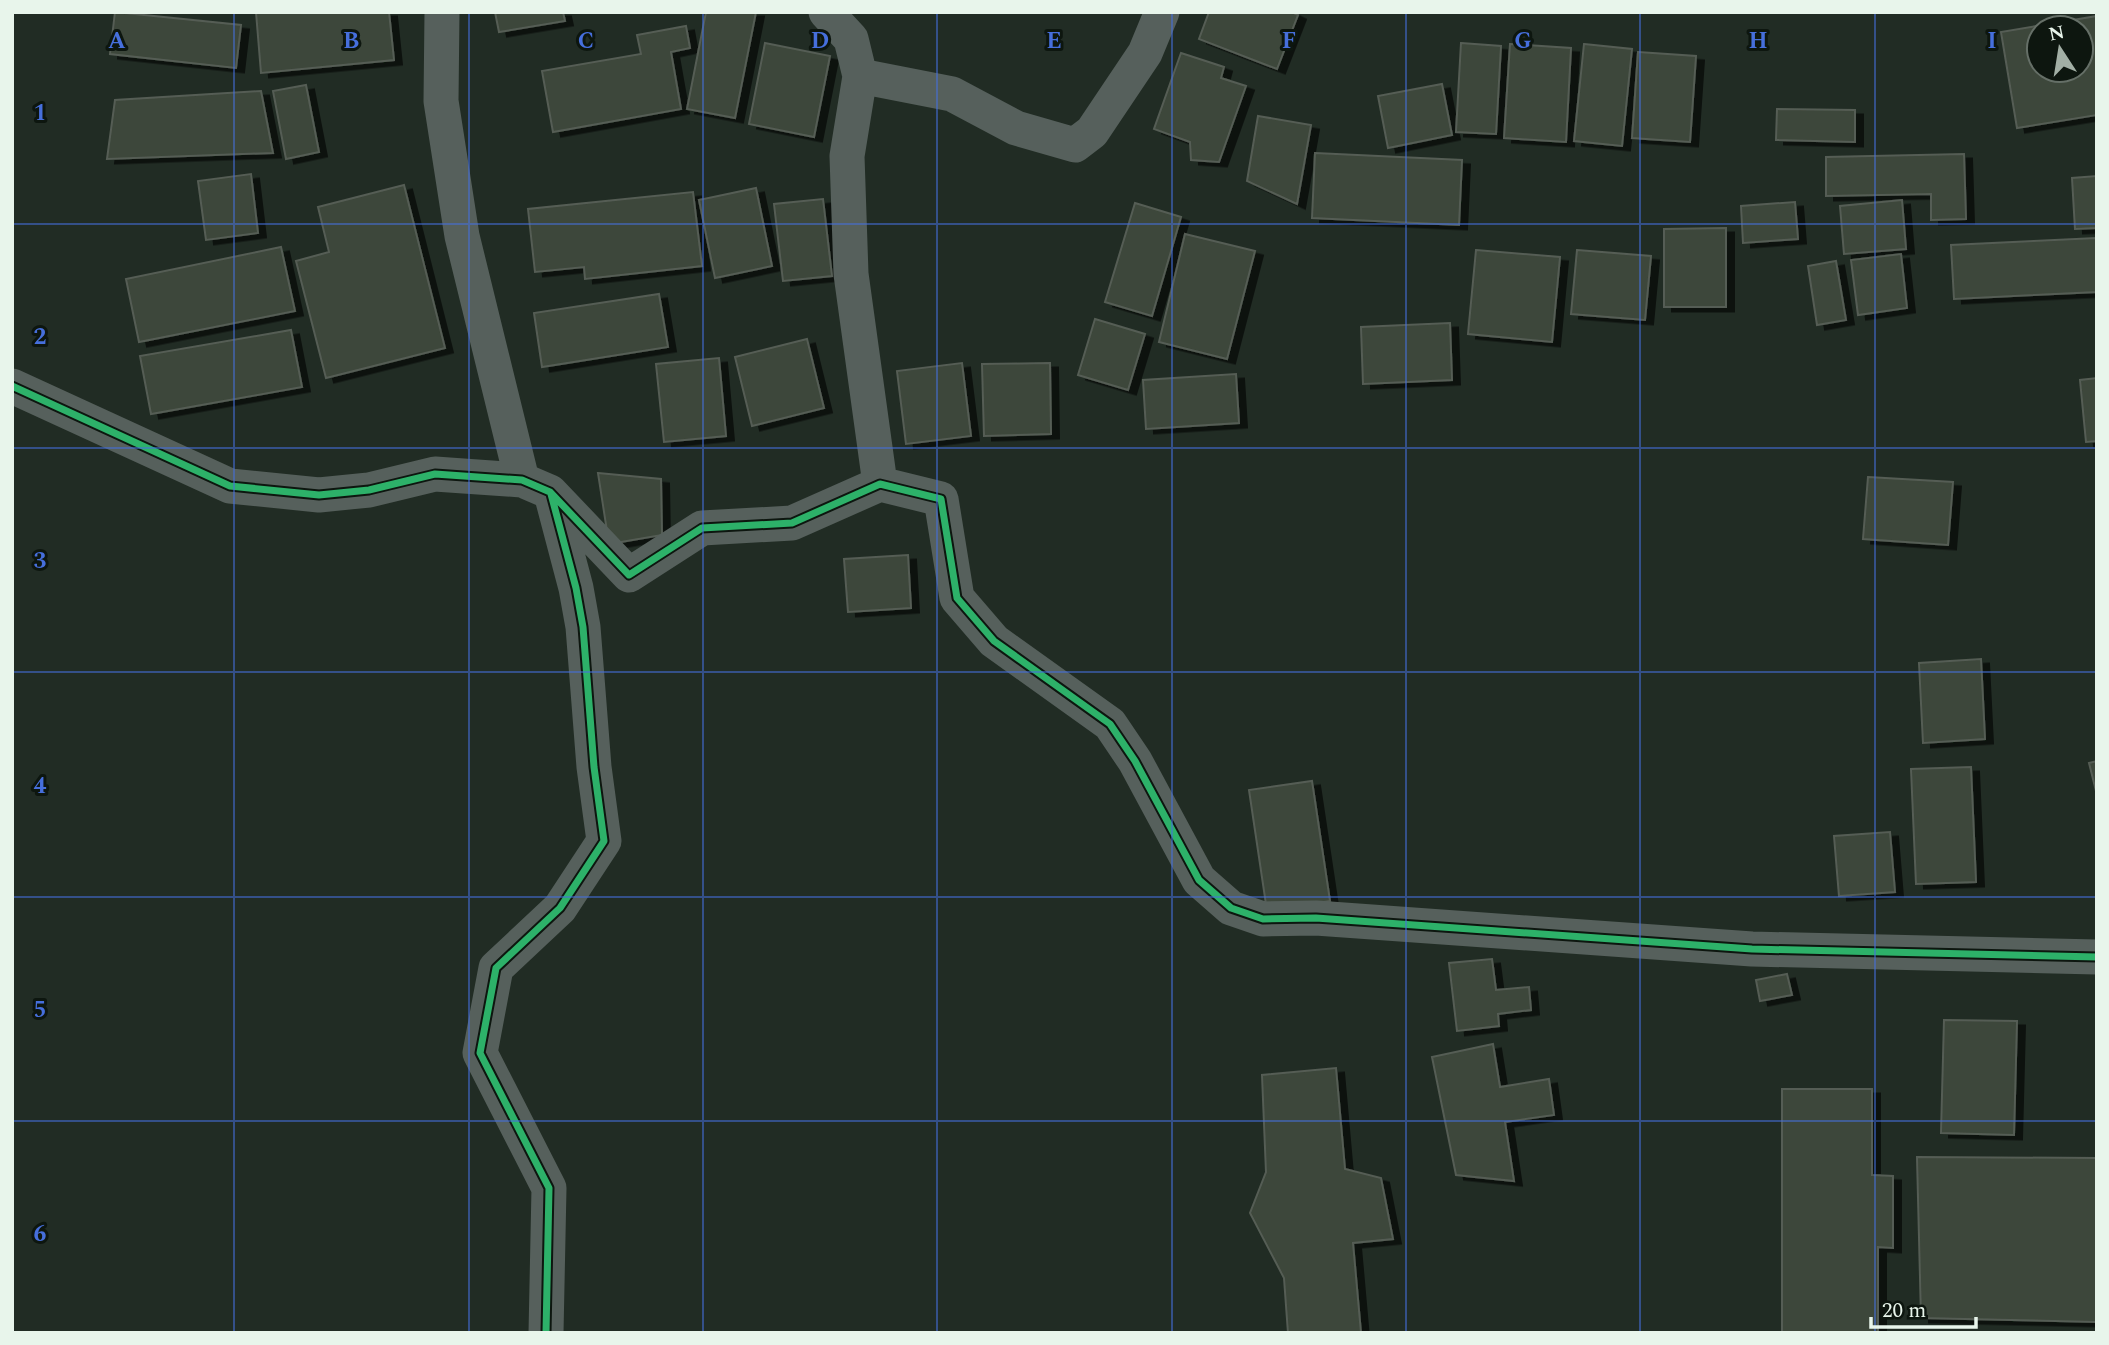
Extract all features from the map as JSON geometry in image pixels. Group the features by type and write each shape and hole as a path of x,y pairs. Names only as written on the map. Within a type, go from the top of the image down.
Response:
{"street":[{"path":"442,12 441,101 462,236 536,486 576,588 583,627 594,767 604,841 560,908 496,968 480,1053 549,1188 546,1333"},
{"path":"826,12 851,39 860,76 847,156 851,274 880,484"},
{"path":"860,76 952,94 1016,128 1074,145 1092,132 1144,53 1162,12"},
{"path":"12,386 230,486 319,495 369,490 435,474 536,486 629,575 702,528 792,523 880,484 941,499 957,598 994,641 1110,724 1135,761 1199,880 1231,908 1263,919 1317,918 1752,949 2097,957"}],"building":[{"path":"115,12 241,25 236,68 110,54"},
{"path":"256,12 389,12 394,60 261,73"},
{"path":"495,12 563,12 565,21 499,32"},
{"path":"706,12 756,12 735,118 687,109"},
{"path":"1209,12 1292,12 1298,15 1277,69 1199,39"},
{"path":"2097,16 2097,115 2017,128 2001,32 2025,28 2025,84 2095,84"},
{"path":"686,26 690,48 671,52 681,109 553,132 542,71 641,54 637,35"},
{"path":"765,43 830,56 814,137 749,124"},
{"path":"1461,43 1501,46 1496,134 1456,132"},
{"path":"1510,44 1571,48 1566,142 1504,138"},
{"path":"1584,44 1632,49 1622,146 1574,141"},
{"path":"1638,52 1696,56 1690,142 1632,138"},
{"path":"1181,53 1224,67 1221,78 1246,86 1219,162 1191,160 1190,142 1154,129"},
{"path":"1442,84 1452,135 1388,148 1378,96"},
{"path":"306,85 319,152 286,159 273,91"},
{"path":"261,91 273,153 107,159 115,100"},
{"path":"1777,109 1855,110 1855,142 1776,140"},
{"path":"1258,116 1311,125 1297,204 1247,181"},
{"path":"1315,153 1462,160 1459,225 1312,218"},
{"path":"1964,154 1966,219 1931,220 1931,194 1826,196 1826,157"},
{"path":"251,174 258,233 206,240 198,181"},
{"path":"2097,176 2097,228 2075,229 2072,178"},
{"path":"404,185 445,348 326,378 296,261 329,252 318,207"},
{"path":"756,188 772,266 715,278 699,200"},
{"path":"693,192 702,266 585,279 584,267 535,272 528,209"},
{"path":"823,199 832,276 783,281 774,204"},
{"path":"1902,200 1906,249 1844,254 1840,206"},
{"path":"1795,202 1798,239 1743,243 1741,206"},
{"path":"1135,203 1181,217 1152,316 1105,302"},
{"path":"1726,228 1726,307 1664,307 1664,229"},
{"path":"1185,234 1255,251 1227,359 1159,342"},
{"path":"2096,238 2097,292 1954,299 1951,245"},
{"path":"281,247 295,311 139,342 126,279"},
{"path":"1476,250 1560,257 1552,342 1468,334"},
{"path":"1577,250 1651,256 1645,320 1571,314"},
{"path":"1901,254 1907,308 1858,315 1851,260"},
{"path":"1836,261 1846,320 1817,325 1808,266"},
{"path":"659,294 668,347 542,367 534,313"},
{"path":"1095,319 1145,334 1128,390 1078,375"},
{"path":"1450,323 1452,380 1363,384 1361,327"},
{"path":"291,330 302,387 151,414 140,356"},
{"path":"807,339 824,408 752,426 735,357"},
{"path":"719,358 726,436 664,442 656,364"},
{"path":"962,363 971,436 906,444 897,371"},
{"path":"1050,363 1051,434 984,436 982,364"},
{"path":"1236,374 1239,423 1146,429 1143,380"},
{"path":"2097,378 2097,441 2086,442 2080,380"},
{"path":"598,473 661,479 662,535 609,544"},
{"path":"1868,477 1953,482 1948,545 1863,539"},
{"path":"908,555 911,608 848,612 844,559"},
{"path":"1981,659 1985,739 1923,743 1919,663"},
{"path":"2097,761 2097,795 2089,763"},
{"path":"1971,767 1976,882 1916,884 1911,769"},
{"path":"1312,781 1330,901 1267,911 1249,790"},
{"path":"1890,832 1895,892 1839,896 1834,836"},
{"path":"1492,959 1496,990 1529,987 1531,1010 1498,1014 1499,1026 1457,1031 1449,963"},
{"path":"1787,974 1792,995 1760,1001 1756,980"},
{"path":"1944,1020 2017,1021 2014,1135 1941,1133"},
{"path":"1493,1044 1500,1087 1549,1079 1554,1115 1505,1122 1514,1181 1456,1175 1432,1057"},
{"path":"1336,1068 1345,1169 1381,1178 1393,1239 1353,1243 1361,1333 1288,1333 1284,1278 1250,1213 1266,1172 1262,1075"},
{"path":"1782,1089 1872,1089 1872,1175 1893,1176 1893,1248 1878,1247 1878,1333 1782,1333"},
{"path":"1917,1157 2097,1158 2097,1322 1921,1318"}],"cycle path":[{"path":"12,386 230,486 319,495 369,490 435,474 522,480 550,492 629,575 702,528 792,523 880,484 941,499 957,598 994,641 1110,724 1135,761 1199,880 1231,908 1263,919 1316,918 1752,949 2097,957"},
{"path":"546,1333 549,1188 480,1053 496,968 560,908 604,841 594,767 583,627 576,588 551,494"}]}
